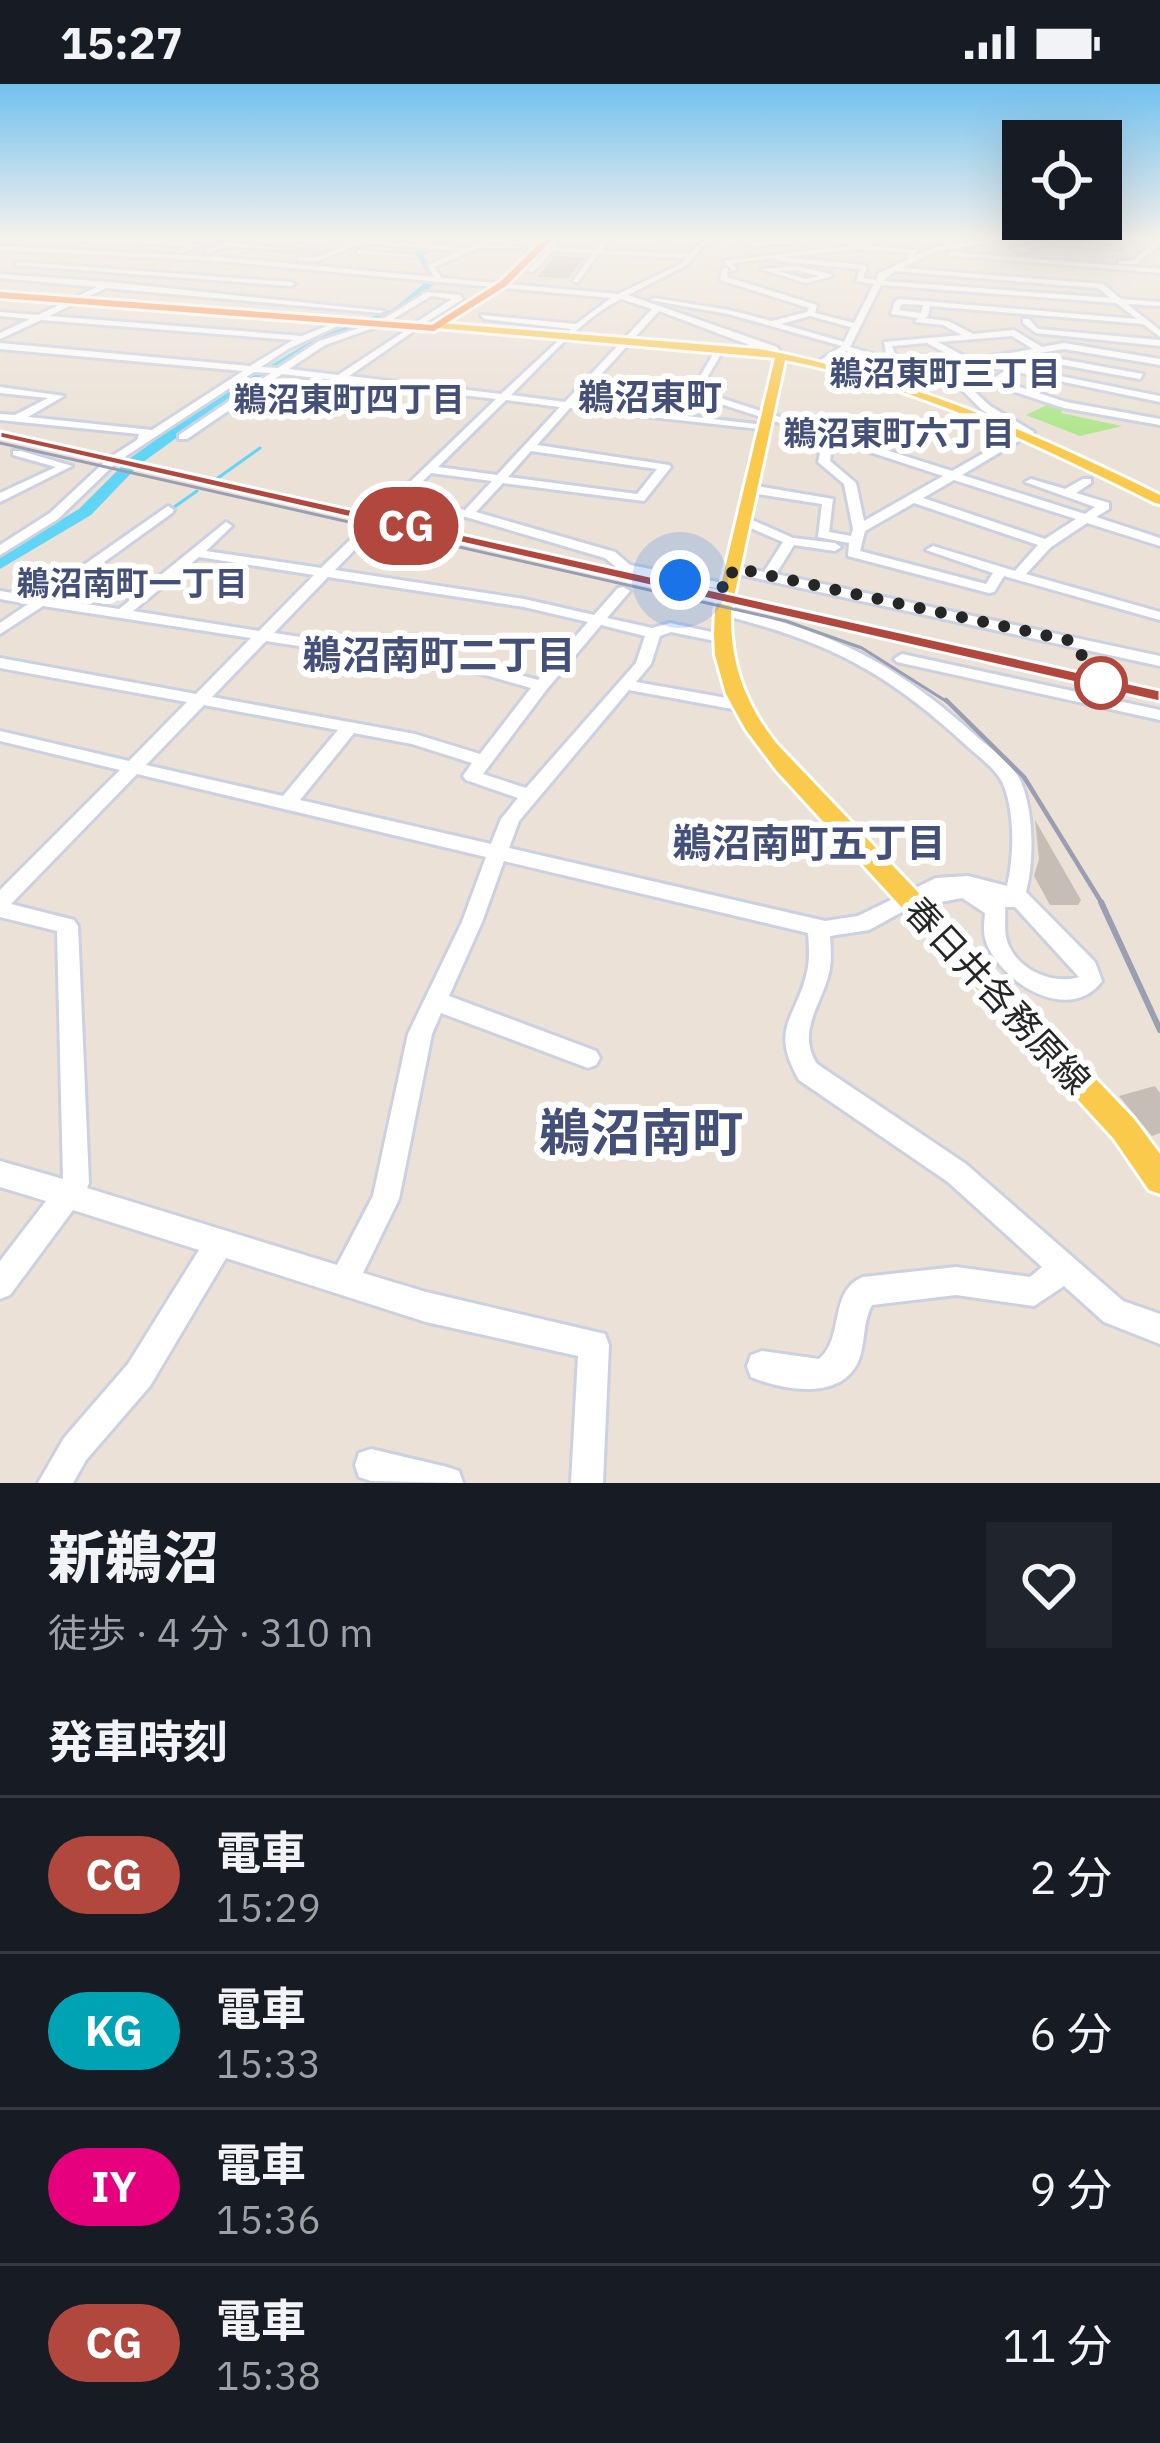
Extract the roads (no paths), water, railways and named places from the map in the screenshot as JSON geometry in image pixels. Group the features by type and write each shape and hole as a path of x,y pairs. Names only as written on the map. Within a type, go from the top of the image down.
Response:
{"highway":[{"path":"119,303 435,324 464,303"}],"main road":[{"path":"435,324 782,356"},
{"path":"435,324 565,338"},
{"path":"719,350 752,348 835,370 1027,436 1160,500"},
{"name":"春日井各務原線","path":"782,356 720,638 738,705 756,734 1124,1129 1160,1179"},
{"path":"778,374 799,365 835,370"}],"street":[{"path":"0,336 69,303"},
{"path":"146,326 190,303"},
{"path":"285,303 367,320"},
{"path":"183,437 322,343 395,303"},
{"path":"258,367 407,303"},
{"path":"435,324 454,303"},
{"path":"471,329 499,307 482,303"},
{"path":"0,1285 76,1183 67,926 0,906 376,519 565,338 611,303"},
{"path":"650,303 752,348"},
{"path":"686,303 848,343 948,375 994,382 1064,405 1160,422"},
{"path":"809,303 811,314"},
{"path":"819,365 848,343 869,303"},
{"path":"898,303 894,312 946,323 971,336"},
{"path":"887,357 889,329 921,318 927,303"},
{"path":"983,303 985,317 1025,321 1036,331 1092,303"},
{"path":"1044,303 1160,336"},
{"path":"1044,303 1146,322"},
{"path":"1073,312 1122,304 1158,306"},
{"path":"1122,304 1160,336"},
{"path":"468,514 657,308"},
{"path":"1073,312 1132,313"},
{"path":"0,314 301,338"},
{"path":"767,420 693,392 726,335 811,314 853,326"},
{"path":"484,317 580,326"},
{"path":"135,446 301,338 367,320"},
{"path":"340,378 411,328"},
{"path":"887,344 1014,333 1041,350"},
{"path":"926,339 980,362 1160,400"},
{"path":"0,346 258,367 501,399 767,420 841,436 1160,542"},
{"path":"980,362 1064,346 1151,368"},
{"path":"1019,354 1151,368"},
{"path":"1128,394 1151,368"},
{"path":"994,382 1013,370"},
{"path":"743,520 790,541 856,540 915,499 1027,436 1029,431 948,375"},
{"path":"0,390 59,396 18,418"},
{"path":"0,400 16,392"},
{"path":"0,416 149,432 54,516 0,551"},
{"path":"841,436 826,445 824,466 850,483 856,540"},
{"path":"428,469 640,498 665,466 527,447"},
{"path":"0,449 66,466 0,498"},
{"path":"0,461 16,453"},
{"path":"1066,494 1087,481"},
{"path":"1018,575 1046,544 1105,506 1031,482"},
{"path":"751,488 829,502 821,534 856,540 943,575 989,589 1001,571"},
{"path":"915,499 1046,544"},
{"path":"395,501 468,514 610,555 626,568 728,589 849,648 905,682 1011,779 1022,883 1018,897 996,910"},
{"path":"0,630 168,510"},
{"path":"125,611 226,526"},
{"path":"769,575 790,541"},
{"path":"933,550 1160,616"},
{"path":"196,553 600,617 652,633 674,627 720,638"},
{"path":"728,589 769,575 1160,661"},
{"path":"940,611 943,575"},
{"path":"528,795 472,776 623,591"},
{"path":"0,595 44,598 483,670 541,686"},
{"path":"344,1280 386,1199 420,1034 499,856 510,818 643,664 652,633"},
{"path":"902,659 1160,715"},
{"path":"0,664 415,739 484,761"},
{"path":"626,685 738,705"},
{"path":"286,804 350,727"},
{"path":"0,736 136,764 499,856 819,928 849,929 936,885 968,883 1018,897 1087,968 1091,982 1056,993 1021,973 995,940 996,910"},
{"path":"910,902 965,890 996,910"},
{"path":"819,928 818,974 794,1035 803,1064 822,1083 957,1173 1114,1312 1160,1329"},
{"path":"434,1000 588,1058"},
{"path":"0,1174 426,1307 593,1345 587,1483"},
{"path":"54,1483 75,1449 139,1376 219,1243"},
{"path":"762,1366 824,1375 845,1357 850,1314 863,1291 956,1281 1034,1292 1064,1268"},
{"path":"370,1465 447,1483"}],"waterway":[{"path":"0,564 85,512 134,462 210,407 322,339 406,303"},
{"path":"215,480 260,448"},
{"path":"170,510 197,491"}],"railway":[{"path":"0,443 786,621 862,648 949,703"},
{"path":"837,623 1160,696"},
{"path":"946,700 1024,777 1103,905"},
{"path":"1101,902 1160,1030"}],"train":[{"name":"CG","path":"0,435 1160,696"}],"district":[{"name":"鵜沼東町三丁目","path":"945,372"},
{"name":"鵜沼東町","path":"650,396"},
{"name":"鵜沼東町四丁目","path":"349,398"},
{"name":"鵜沼東町六丁目","path":"899,432"},
{"name":"鵜沼南町一丁目","path":"132,582"},
{"name":"鵜沼南町二丁目","path":"439,654"},
{"name":"鵜沼南町五丁目","path":"809,842"},
{"name":"鵜沼南町","path":"641,1132"}]}
